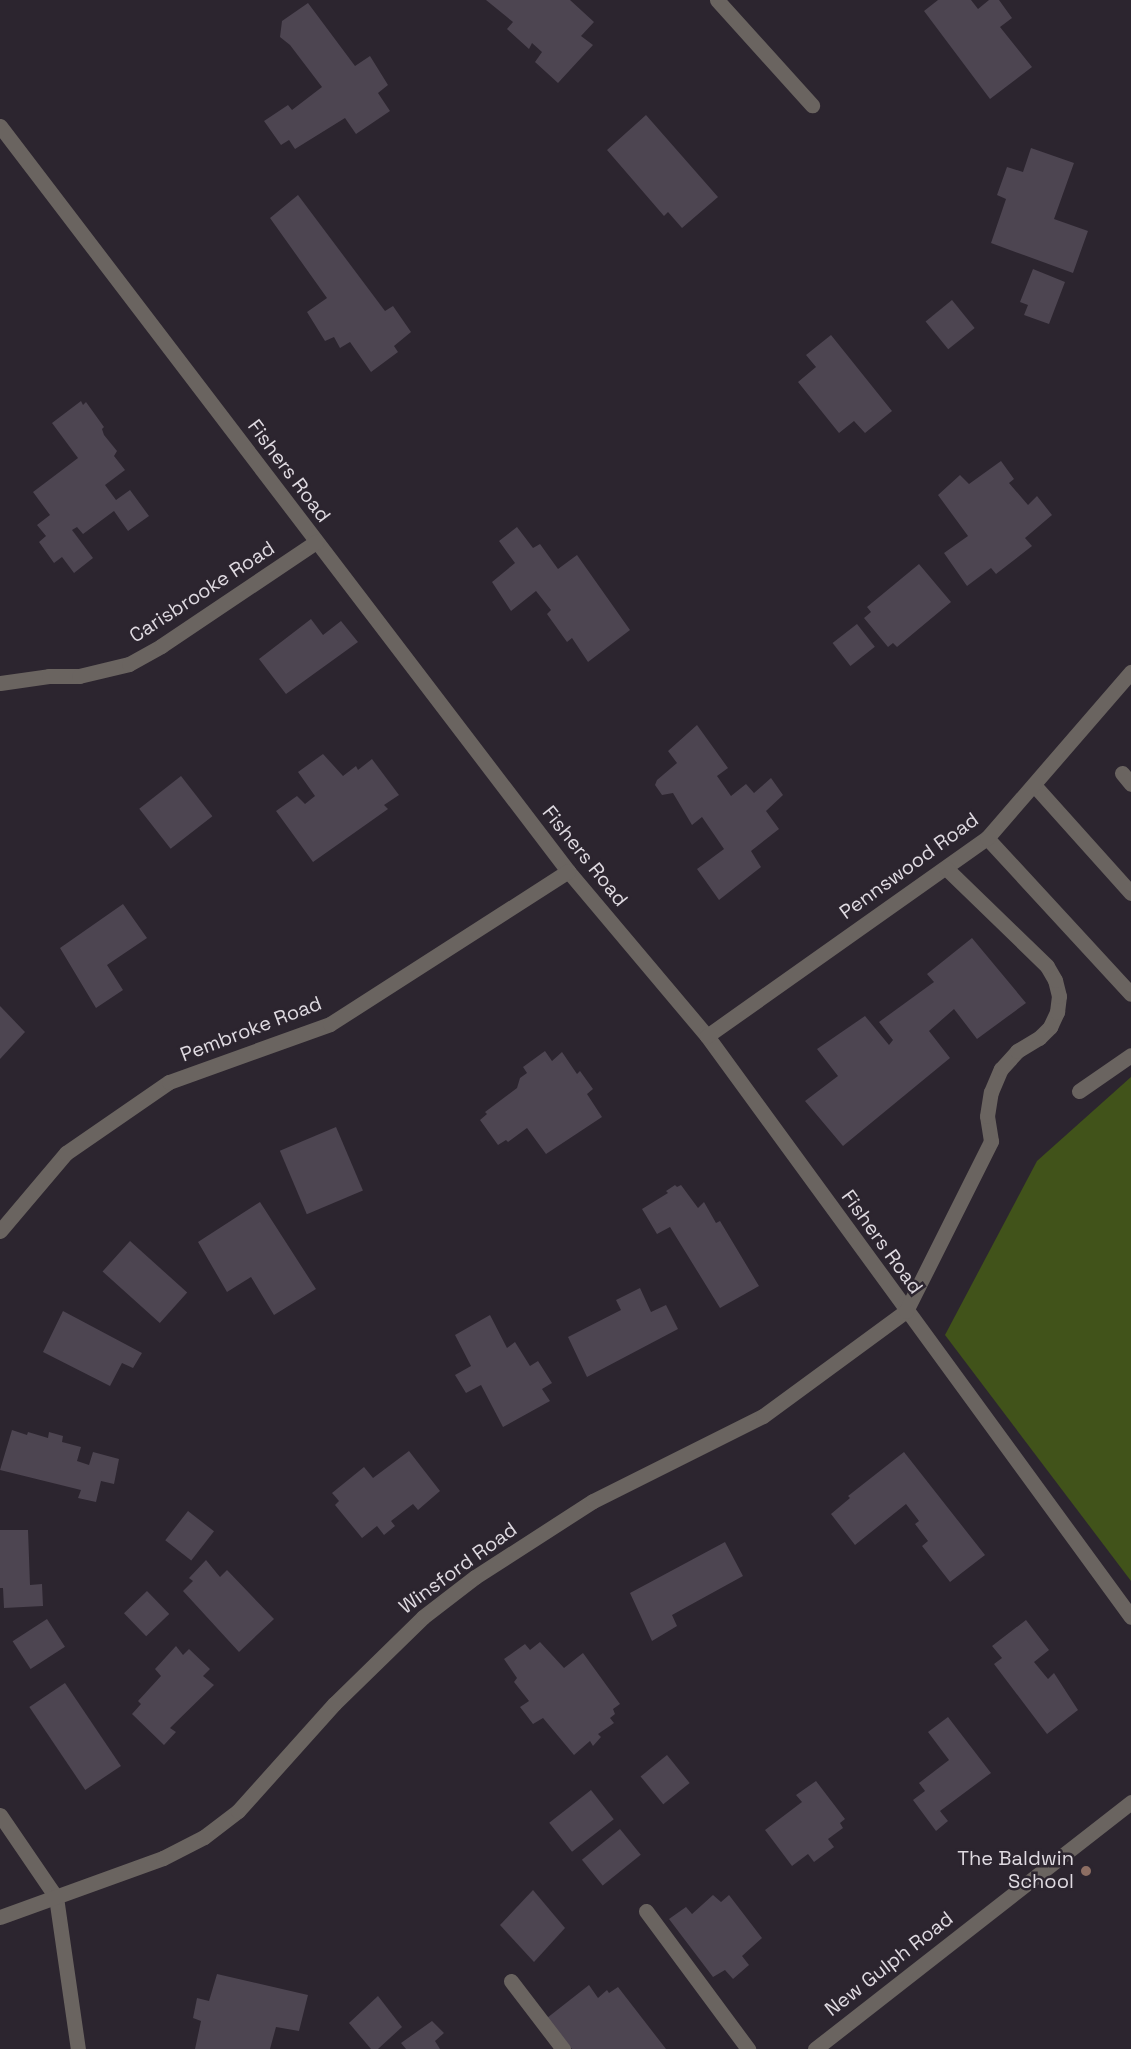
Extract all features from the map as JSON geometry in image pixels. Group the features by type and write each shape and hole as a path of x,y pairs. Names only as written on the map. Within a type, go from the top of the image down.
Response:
{"street":[{"path":"717,0 812,105"},
{"name":"Fishers Road","path":"0,126 568,871 707,1036 1131,1617"},
{"name":"Carisbrooke Road","path":"0,683 49,676 79,676 129,664 161,646 316,542"},
{"name":"Pennswood Road","path":"707,1036 987,838 1131,672"},
{"path":"1034,785 1131,893"},
{"path":"987,838 1131,994"},
{"path":"906,1311 991,1141 987,1116 991,1092 1001,1070 1017,1051 1039,1038 1050,1027 1057,1012 1059,996 1055,980 1047,966 946,868"},
{"name":"Pembroke Road","path":"0,1231 66,1153 169,1082 330,1024 568,871"},
{"path":"1079,1091 1131,1055"},
{"name":"Winsford Road","path":"0,1917 163,1858 204,1837 238,1811 375,1662 423,1617 466,1583 593,1501 763,1416 906,1311"},
{"name":"New Gulph Road","path":"815,2049 1131,1802"},
{"path":"0,1815 56,1897 78,2049"},
{"path":"646,1911 748,2049"},
{"path":"511,1981 563,2049"}],"green space":[{"path":"1131,1077 1131,1581 945,1335 1037,1161"}],"building":[{"path":"486,0 570,0 594,22 581,36 593,45 558,83 535,62 542,52 532,43 529,49 507,29 513,22"},
{"path":"938,0 971,0 978,9 989,0 999,0 1012,18 1000,27 1032,67 990,99 924,11"},
{"path":"308,3 355,66 370,56 388,85 378,93 390,111 356,134 345,118 295,149 289,140 281,145 264,121 288,105 292,110 322,87 290,45 280,37 282,21"},
{"path":"646,115 718,197 682,228 668,212 664,216 607,150"},
{"path":"1031,148 1074,163 1054,219 1088,231 1073,273 991,243 1006,199 997,195 1007,167 1023,172"},
{"path":"298,195 385,311 393,306 411,332 394,346 398,352 371,372 350,342 340,348 334,337 325,341 307,312 327,298 270,218"},
{"path":"1033,269 1065,282 1049,324 1024,315 1028,305 1020,302"},
{"path":"952,300 975,328 948,349 926,321"},
{"path":"831,335 892,411 865,433 854,421 839,433 798,382 816,367 806,355"},
{"path":"81,401 83,405 86,402 104,427 102,429 104,435 117,451 114,456 125,470 105,485 116,500 130,490 149,516 128,531 114,511 83,534 77,527 72,530 93,558 74,573 62,557 54,563 39,542 46,536 37,525 50,515 33,492 78,458 52,423"},
{"path":"1001,461 1014,479 1009,483 1028,505 1037,496 1052,515 1025,538 1032,546 996,574 991,568 967,586 944,553 968,536 938,495 960,475 969,484"},
{"path":"517,527 533,548 540,544 558,569 577,555 630,630 588,662 572,638 567,642 547,614 551,610 536,591 511,611 492,582 515,563 499,541"},
{"path":"919,564 951,602 897,647 893,643 888,647 864,618 871,612 867,607"},
{"path":"311,619 323,635 341,621 358,642 286,694 259,659"},
{"path":"857,624 875,647 850,666 833,643"},
{"path":"697,725 728,768 717,776 731,796 746,784 754,793 771,778 783,795 766,811 779,829 751,851 761,867 719,900 697,869 724,849 702,817 692,825 673,793 662,795 655,785 657,780 677,763 668,751"},
{"path":"323,754 343,776 356,766 358,770 372,759 399,795 384,805 388,809 313,862 276,811 297,796 305,804 315,796 298,772"},
{"path":"181,776 212,816 171,849 139,809"},
{"path":"123,904 147,938 107,965 123,990 96,1008 60,948"},
{"path":"972,938 1026,1003 977,1039 954,1009 929,1031 950,1058 843,1146 805,1101 838,1076 817,1049 865,1016 889,1045 893,1040 879,1022 934,982 927,974"},
{"path":"0,1006 25,1032 0,1059"},
{"path":"545,1051 552,1061 562,1052 577,1074 580,1071 593,1089 587,1094 602,1117 546,1154 527,1128 508,1142 506,1140 498,1145 480,1120 487,1114 485,1112 517,1088 520,1078 527,1073 523,1067"},
{"path":"336,1127 363,1191 307,1214 280,1151"},
{"path":"675,1185 677,1187 681,1185 698,1208 704,1202 716,1223 720,1221 759,1286 720,1308 670,1227 657,1234 642,1209 668,1193 666,1191"},
{"path":"260,1202 316,1289 274,1315 251,1277 227,1292 198,1242"},
{"path":"130,1241 187,1293 160,1323 103,1271"},
{"path":"640,1288 651,1312 666,1305 678,1329 587,1377 568,1337 621,1310 616,1300"},
{"path":"63,1311 142,1353 133,1368 122,1363 110,1386 43,1352"},
{"path":"490,1315 507,1348 515,1342 530,1366 538,1361 552,1383 542,1389 550,1401 503,1427 481,1385 466,1393 455,1375 471,1366 455,1335"},
{"path":"12,1430 48,1438 49,1432 63,1436 62,1442 81,1447 77,1461 89,1465 93,1452 119,1459 114,1484 101,1481 96,1502 78,1498 81,1490 0,1470"},
{"path":"409,1451 440,1491 418,1510 413,1504 391,1521 395,1526 384,1535 377,1526 362,1538 335,1505 339,1501 332,1493 364,1467 373,1478"},
{"path":"904,1452 985,1555 950,1582 922,1546 928,1541 915,1524 919,1521 906,1504 855,1545 831,1514 850,1498 848,1496"},
{"path":"188,1511 214,1531 191,1560 165,1540"},
{"path":"0,1530 28,1530 30,1585 42,1584 43,1606 4,1608 3,1588 0,1588"},
{"path":"725,1542 743,1576 672,1615 677,1626 652,1641 630,1593"},
{"path":"206,1560 220,1577 227,1570 274,1619 239,1652 183,1591 193,1581 189,1578"},
{"path":"147,1591 169,1614 146,1636 124,1613"},
{"path":"47,1619 65,1647 31,1669 13,1641"},
{"path":"1026,1620 1049,1650 1034,1662 1048,1679 1054,1673 1078,1710 1047,1734 994,1664 1002,1658 992,1646"},
{"path":"540,1642 564,1668 583,1653 620,1704 613,1709 615,1714 610,1718 614,1723 598,1734 601,1737 593,1746 590,1741 574,1755 543,1718 533,1724 520,1707 529,1701 514,1682 517,1678 504,1659 525,1644 530,1650"},
{"path":"176,1646 183,1655 189,1649 210,1669 203,1676 214,1685 170,1728 176,1732 164,1745 132,1714 141,1704 138,1701 161,1676 155,1669"},
{"path":"65,1683 121,1766 85,1790 29,1707"},
{"path":"948,1717 991,1773 940,1811 948,1821 936,1831 913,1800 925,1791 919,1783 949,1760 928,1732"},
{"path":"667,1755 690,1783 663,1804 641,1776"},
{"path":"816,1781 845,1819 840,1823 843,1828 828,1839 834,1847 814,1862 808,1854 792,1866 765,1830 802,1802 796,1795"},
{"path":"591,1790 614,1819 572,1852 549,1823"},
{"path":"620,1829 641,1855 603,1885 582,1860"},
{"path":"533,1890 565,1928 534,1962 500,1925"},
{"path":"713,1895 721,1902 729,1895 762,1938 742,1956 749,1965 733,1979 725,1970 713,1977 669,1919 686,1907 692,1914"},
{"path":"217,1974 308,1995 299,2031 276,2027 270,2049 195,2049 201,2021 193,2018 197,1998 209,2001"},
{"path":"589,1985 598,1998 607,1990 609,1993 618,1987 666,2049 572,2049 547,2018"},
{"path":"378,1996 402,2027 378,2049 371,2049 349,2023"},
{"path":"432,2021 444,2033 435,2041 440,2049 406,2049 401,2043"}],"place":[{"name":"The Baldwin School","path":"1086,1871"}]}
